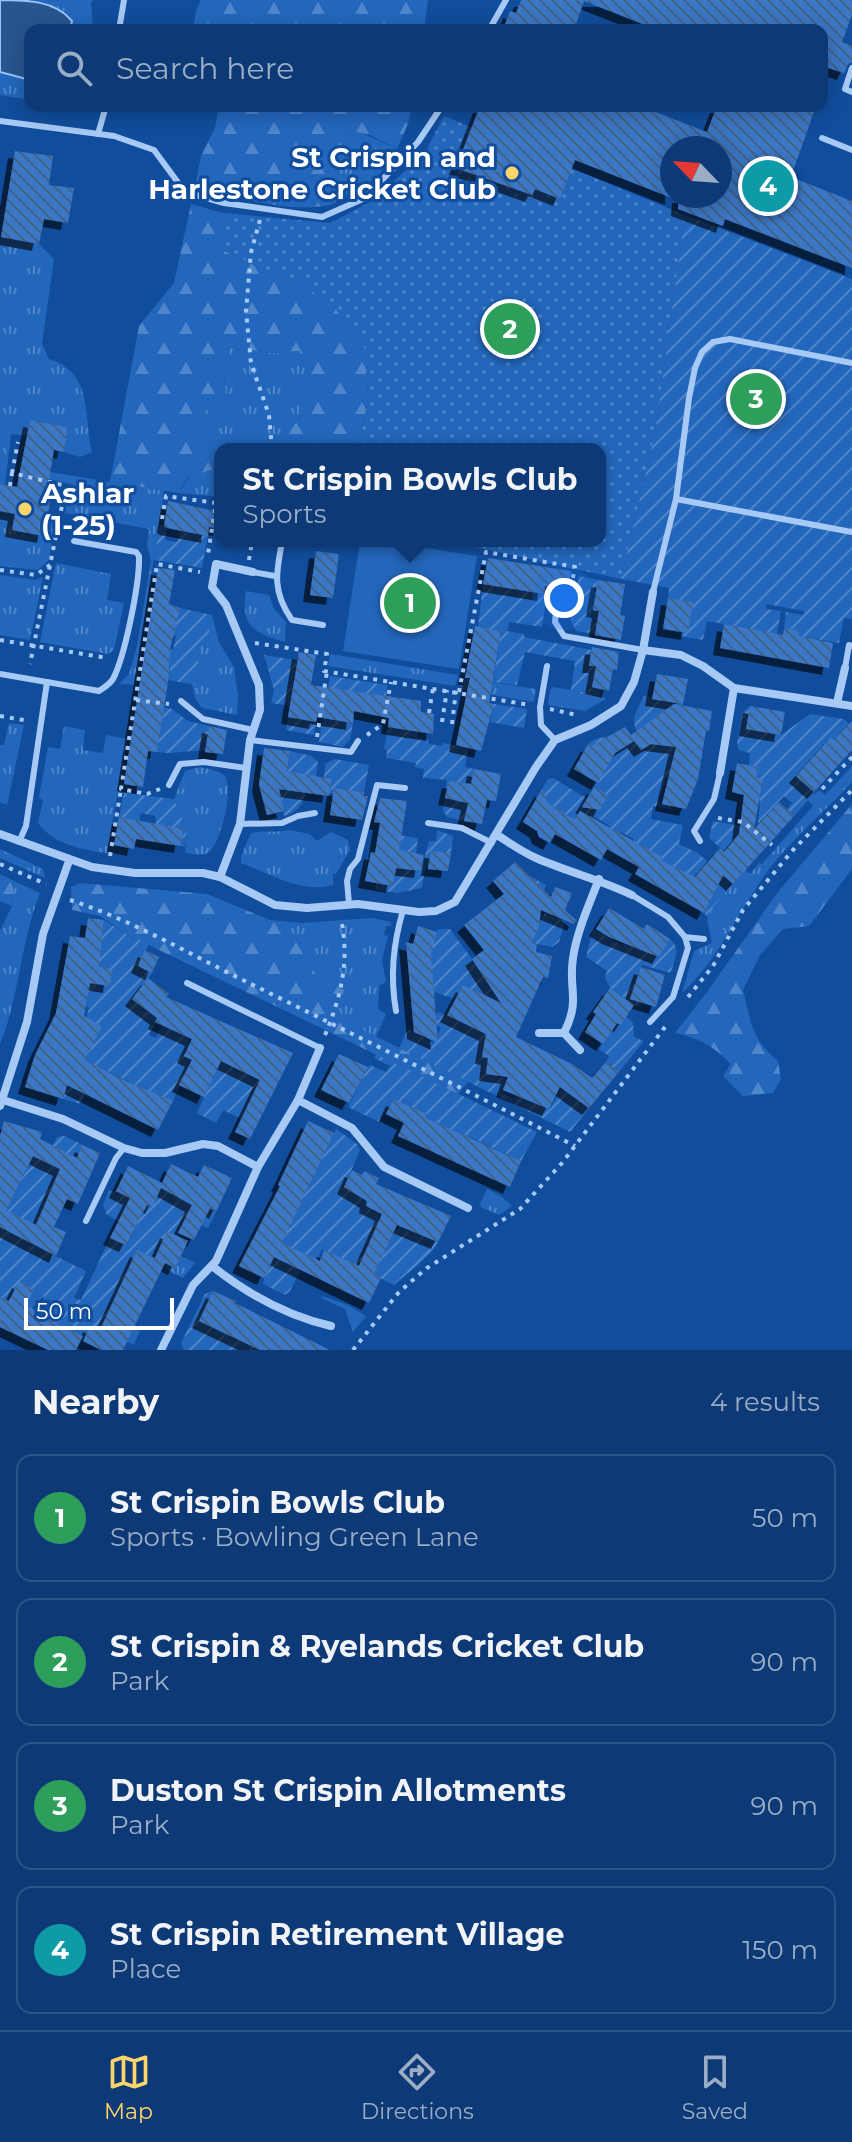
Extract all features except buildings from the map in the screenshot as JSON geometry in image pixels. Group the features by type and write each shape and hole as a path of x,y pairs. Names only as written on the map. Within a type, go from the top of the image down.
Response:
{"street":[{"path":"220,877 240,824 250,740 260,710 259,685 226,605 212,587 210,573 216,564 253,572"},
{"path":"0,834 69,861 107,870 203,873 220,877 275,905 307,908 349,904 436,911 455,902 555,740 591,725 621,706 634,682 643,650 653,592"},
{"path":"643,650 681,655 734,688 852,706"},
{"path":"837,703 845,668"},
{"path":"720,773 734,688"},
{"path":"494,839 565,870 599,879 632,895"},
{"path":"69,861 43,934 27,1022 2,1103 63,1119 124,1148 152,1154 203,1144 218,1146 258,1167"},
{"path":"564,1033 573,1015 572,964 576,939 599,879"},
{"path":"539,1033 564,1033 580,1050"},
{"path":"161,1350 193,1285 212,1266 258,1167 298,1100 320,1048"},
{"path":"298,1100 352,1128 384,1167 468,1208"},
{"path":"212,1266 240,1287 310,1321 331,1326"}],"lane":[{"path":"120,24 124,0"},
{"path":"492,24 506,0"},
{"path":"852,68 845,89 852,92"},
{"path":"98,134 104,112"},
{"path":"0,121 114,136 154,150 185,192 224,203 322,217 365,198 418,142 438,112"},
{"path":"822,138 852,150"},
{"path":"653,592 676,499 692,379 702,352 713,342 730,339 852,363"},
{"path":"676,499 852,532"},
{"path":"0,674 99,691 111,682 119,663 139,563 136,552 74,541"},
{"path":"281,547 275,576 281,605 292,620 323,625"},
{"path":"253,572 275,576"},
{"path":"556,612 555,622 564,636 643,650"},
{"path":"845,668 849,645 852,646"},
{"path":"547,666 540,707 541,725 555,740"},
{"path":"19,842 26,826 47,682"},
{"path":"181,701 203,719 253,730"},
{"path":"250,740 351,752 358,741"},
{"path":"169,785 180,764 204,762 246,768"},
{"path":"700,841 694,831 714,799 720,773"},
{"path":"349,904 347,881 350,869 358,859 377,785 405,788"},
{"path":"240,824 282,823 315,813"},
{"path":"428,823 462,828 494,839"},
{"path":"632,895 668,917 685,937 688,948 673,997 650,1022"},
{"path":"396,1011 392,983 393,950 403,910"},
{"path":"685,937 704,939"},
{"path":"187,983 320,1048"},
{"path":"86,1221 116,1158 124,1148"}],"path":[{"path":"264,209 251,252 246,311 251,363 269,415 271,443"},
{"path":"10,486 18,442"},
{"path":"12,473 66,486 30,664"},
{"path":"162,519 166,496 214,503"},
{"path":"107,870 157,564 210,573 214,526"},
{"path":"452,724 486,552 575,567 569,598 556,612"},
{"path":"0,570 36,575 52,563"},
{"path":"0,640 107,658"},
{"path":"240,644 256,643 327,654 324,671 447,690 580,716"},
{"path":"315,747 327,671"},
{"path":"358,741 383,724 391,681"},
{"path":"429,713 433,688"},
{"path":"442,722 447,690"},
{"path":"136,700 164,704 181,701"},
{"path":"0,716 31,722"},
{"path":"822,789 852,757"},
{"path":"121,789 147,794 169,785"},
{"path":"683,1003 713,966 743,910 793,850 852,790"},
{"path":"703,816 743,822 772,845"},
{"path":"0,864 52,887 52,877"},
{"path":"64,873 74,880 66,898 185,951 575,1146"},
{"path":"320,1048 344,979 342,915"},
{"path":"353,1350 399,1292 427,1268 520,1209 575,1146 675,1014"}],"green space":[{"path":"32,0 93,0 93,24 65,24 50,5"},
{"path":"201,0 428,0 425,24 194,24"},
{"path":"0,72 24,78 24,99 0,95"},
{"path":"218,112 411,112 397,149 370,135 354,131 336,166 330,205 314,207 279,206 244,199 196,182 201,156 215,128"},
{"path":"444,116 660,205 660,208 685,215 655,433 621,579 472,547 606,547 606,443 359,443 368,399 365,349 336,309 300,282 260,268 222,249 223,213 330,223 374,200 426,151"},
{"path":"355,130 397,149 385,168 369,183 330,205 336,165"},
{"path":"191,204 223,213 223,250 260,268 300,282 336,309 365,349 368,399 359,443 271,443 298,421 312,388 299,351 272,353 229,347 223,366 226,396 209,408 192,427 212,445 214,469 187,478 178,493 110,482 139,326 174,283"},
{"path":"685,215 852,279 852,619 844,618 839,643 799,636 800,631 784,628 786,612 803,615 804,611 767,604 766,609 781,611 777,634 707,621 703,640 680,636 692,602 668,598 669,588 621,579 655,433"},
{"path":"0,237 39,244 54,259 42,344 49,359 63,365 80,385 92,452 80,457 64,452 68,427 30,420 27,436 11,434 5,485 0,484"},
{"path":"228,347 272,353 299,351 312,388 298,421 271,443 214,443 214,496 178,493 212,445 192,427 209,408 226,396 223,366"},
{"path":"50,472 164,491 135,685 119,684 129,674 137,646 151,561 147,545 149,529 65,513 71,484 48,479"},
{"path":"0,511 15,514 13,530 44,536 48,517 55,519 49,560 38,570 0,566"},
{"path":"159,525 167,526 165,540 177,542 180,531 208,536 202,568 154,560"},
{"path":"359,547 420,547 477,556 459,669 343,651"},
{"path":"56,563 111,574 107,600 124,603 114,650 108,654 40,642"},
{"path":"0,575 36,580 43,577 30,640 0,635"},
{"path":"579,576 598,580 593,609 599,611 595,634 576,631 570,619"},
{"path":"483,584 547,594 542,627 509,622 507,631 592,650 589,665 596,666 592,687 601,689 600,695 571,690 575,661 525,652 517,685 493,682 501,631 478,627"},
{"path":"246,591 269,595 274,609 286,622 285,642 252,627 245,613"},
{"path":"180,608 212,615 208,640 202,640 195,685 169,680 169,649 173,650 176,636 172,635"},
{"path":"212,615 219,642 234,667 237,715 202,708 195,698 192,684 195,684 202,639 208,640"},
{"path":"330,654 458,675 455,686 328,666"},
{"path":"264,655 297,660 289,706 271,703 274,690"},
{"path":"330,676 387,685 386,696 328,688"},
{"path":"465,678 536,689 534,702 462,690"},
{"path":"553,687 600,695 606,699 585,711 548,705"},
{"path":"644,696 683,704 678,732 668,746 675,747 670,777 667,777 658,803 672,806 671,809 653,806 651,819 683,825 679,844 698,853 733,884 713,907 708,918 704,913 716,889 653,872 662,857 626,853 634,839 621,832 613,845 608,830 610,826 593,816 581,835 581,823 545,805 546,798 538,797 547,780 553,778 601,807 607,795 594,787 599,781 588,744 598,738 616,738 634,741 641,750 634,718"},
{"path":"494,704 527,709 524,728 490,722"},
{"path":"750,706 746,729 781,735 810,714 844,719 849,724 834,740 813,795 794,816 787,809 792,803 784,796 758,824 757,767 749,765 750,753 739,750 737,743 743,712"},
{"path":"164,707 188,721 209,726 205,751 157,752"},
{"path":"288,717 316,723 314,735 286,730"},
{"path":"323,717 353,723 350,740 343,747 319,742"},
{"path":"9,723 24,725 7,805 0,802 0,745 4,745"},
{"path":"64,726 85,730 83,750 103,753 106,735 127,739 107,853 60,841 38,823 48,747 60,749"},
{"path":"388,727 418,732 417,738 429,740 429,744 442,746 443,743 468,748 465,767 474,769 464,821 447,817 443,810 447,780 423,778 424,769 415,767 416,763 386,758 387,750 384,749"},
{"path":"290,751 312,756 318,762 316,777 308,776 300,806 284,816 278,785 281,766 288,767"},
{"path":"335,759 369,765 364,792 335,788 333,794 330,793 332,780 324,778 325,764"},
{"path":"852,766 852,782 776,861 718,950 682,993 694,951 712,943 707,920 713,907 745,870 750,874 759,863 762,864 813,806 808,800 819,790 825,795"},
{"path":"200,767 224,775 228,790 218,838 207,854 201,855 185,853 187,830 174,799 185,771"},
{"path":"124,793 174,799 187,830 185,847 181,846 184,829 156,825 155,816 141,813 139,821 119,817"},
{"path":"852,804 852,869 809,926 783,929 760,955 743,990 753,1029 762,1045 778,1061 781,1079 773,1093 743,1096 723,1076 731,1064 699,1040 675,1033 778,892"},
{"path":"713,821 742,826 743,841 737,836 726,849 748,868 745,870 709,838"},
{"path":"289,830 310,834 317,841 331,832 348,840 350,850 336,874 333,874 333,885 298,885 241,863 251,833"},
{"path":"397,830 402,831 403,836 418,838 414,870 421,871 429,841 436,841 437,830 453,836 451,853 425,869 422,888 397,893 376,890 376,883 393,886"},
{"path":"0,849 43,869 45,878 0,858"},
{"path":"0,874 14,881 12,906 0,901"},
{"path":"530,876 546,885 533,921 540,923 545,912 565,922 559,942 552,947 522,941 498,1003 463,985 455,999 434,992 425,967 438,929 450,929 482,973 494,963 477,942 497,927 520,885"},
{"path":"14,881 40,893 0,1044 0,931 12,906"},
{"path":"80,883 207,894 270,920 294,934 317,977 344,990 337,1017 468,1082 458,1094 130,936 100,916 72,910 71,887"},
{"path":"372,918 391,922 391,926 386,926 384,935 388,936 382,960 386,982 379,986 378,1009 386,1014 376,1037 336,1017 344,990 317,977 294,934 270,920 301,923"},
{"path":"104,920 149,944 138,966 152,973 132,999 157,1019 149,1035 156,1038 164,1022 167,1027 190,1038 184,1056 199,1063 207,1048 272,1063 241,1119 223,1110 216,1123 197,1113 211,1081 187,1070 172,1103 99,1067 80,1104 63,1099 89,1008 86,1006 97,940 102,937"},
{"path":"593,929 623,946 626,942 660,954 670,939 674,943 676,955 671,973 642,965 637,978 643,1003 638,1007 610,988 605,978 607,971 586,957"},
{"path":"438,1012 463,1023 469,1012 490,1019 482,1057 488,1058 486,1074 508,1079 502,1093 515,1099 527,1075 542,1106 550,1109 562,1088 589,1108 570,1132 399,1048 408,1029 433,1043 441,1028 432,1023"},
{"path":"626,1017 633,1022 634,1037 644,1041 619,1072 606,1062 609,1056 599,1049 617,1023 621,1025"},
{"path":"376,1054 537,1132 521,1161 470,1137 458,1164 454,1162 466,1136 426,1118 427,1114 393,1099 379,1122 348,1107 370,1065 386,1072 390,1066 374,1058"},
{"path":"336,1129 357,1144 360,1150 344,1187 367,1201 366,1206 380,1213 378,1224 394,1232 400,1227 413,1230 438,1242 425,1259 394,1285 322,1249 317,1260 308,1256 285,1295 263,1284 264,1278"},
{"path":"64,1136 83,1145 72,1169 49,1195 31,1244 86,1271 74,1298 81,1300 110,1238 126,1245 134,1231 106,1214 103,1204 109,1191 116,1191 151,1207 160,1188 183,1200 194,1180 203,1205 216,1212 208,1228 186,1218 177,1236 167,1232 155,1258 139,1251 110,1309 125,1316 123,1321 140,1330 134,1345 123,1340 118,1350 97,1350 105,1333 91,1326 83,1336 58,1325 58,1321 25,1308 34,1289 20,1282 11,1302 0,1297 0,1227 23,1219 3,1211 26,1171 10,1163 18,1140 44,1162 57,1137"},
{"path":"487,1189 512,1206 499,1215 479,1206"},
{"path":"181,1256 195,1263 183,1278 165,1269 167,1264 175,1267"},
{"path":"213,1291 199,1321 260,1350 184,1350 181,1343 205,1294"},
{"path":"322,1296 348,1305 366,1316 353,1332 345,1309"}],"shaded area":[{"path":"0,0 48,5 72,21 71,24 24,24 24,78 0,72"}],"place":[{"name":"St Crispin and Harlestone Cricket Club","path":"512,173"},
{"name":"St Crispin Retirement Village","path":"768,186"},
{"name":"St Crispin & Ryelands Cricket Club","path":"510,329"},
{"name":"Duston St Crispin Allotments","path":"756,399"},
{"name":"Ashlar (1-25)","path":"25,509"},
{"name":"St Crispin Bowls Club","path":"410,603"}]}
